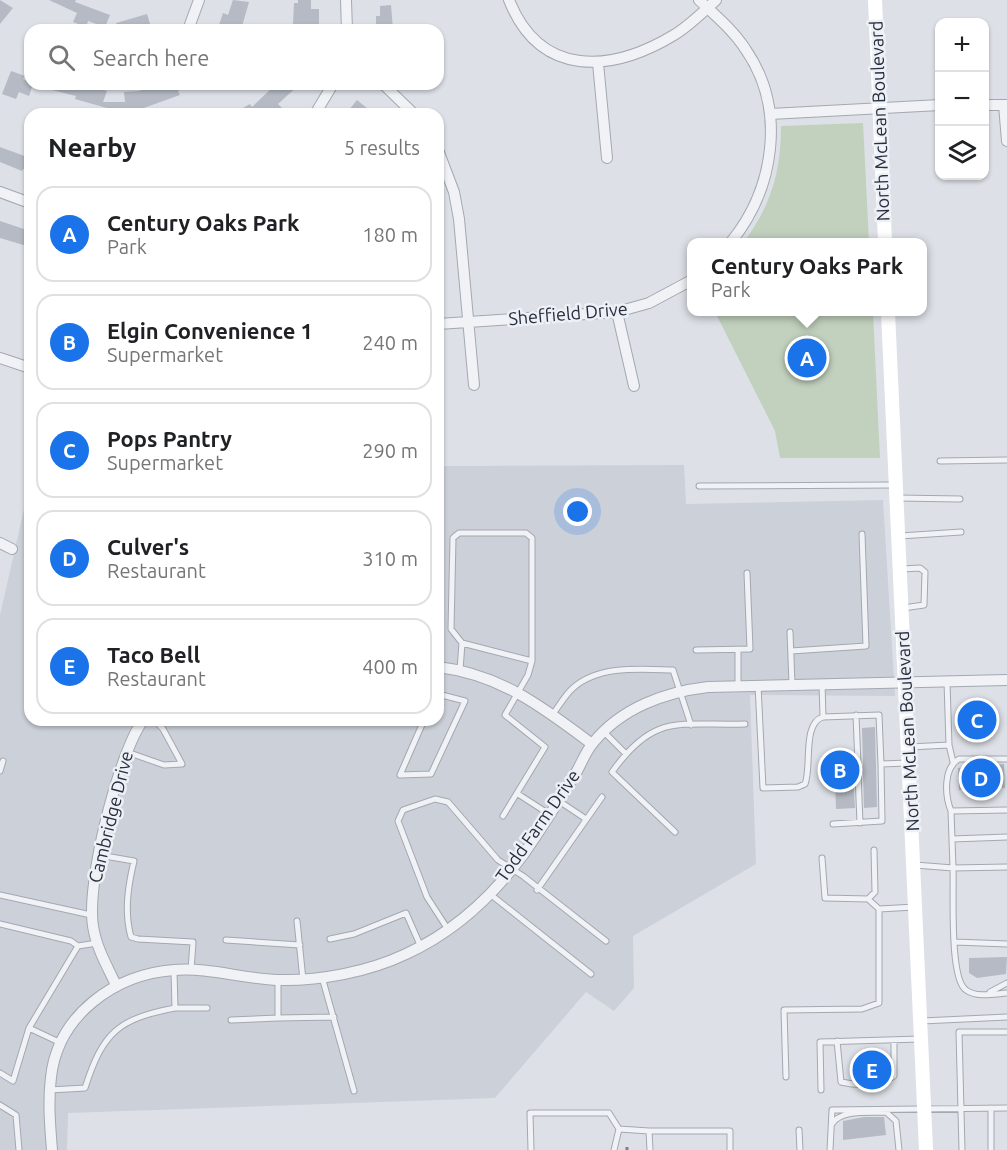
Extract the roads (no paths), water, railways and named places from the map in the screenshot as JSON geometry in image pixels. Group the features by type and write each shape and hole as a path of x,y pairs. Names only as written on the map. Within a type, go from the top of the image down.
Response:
{"main road":[{"name":"North McLean Boulevard","path":"875,0 885,238"},
{"name":"North McLean Boulevard","path":"888,316 915,865 926,1150"}],"street":[{"path":"190,24 199,0"},
{"path":"346,0 347,24"},
{"path":"509,0 515,16 536,42 563,58 598,63 629,55 662,42 675,34 708,3 753,60 771,114 770,150 764,184 747,221 734,238"},
{"path":"598,63 608,158"},
{"path":"319,108 329,90"},
{"path":"389,90 408,108"},
{"path":"771,114 935,105"},
{"path":"989,105 1005,105 1007,141"},
{"path":"444,167 457,205 470,322 474,385"},
{"path":"0,192 24,201"},
{"name":"Sheffield Drive","path":"444,324 617,312 649,303 687,283"},
{"path":"617,312 633,386"},
{"path":"0,358 24,366"},
{"path":"0,543 12,549"},
{"path":"444,668 495,680 518,691 592,744"},
{"name":"Todd Farm Drive","path":"52,1150 51,1076 61,1043 83,1010 116,985 134,976 174,970 278,980 303,980 375,965 421,947 449,931 490,894 512,869 559,801 592,744 639,706 681,690 758,685 1007,680"},
{"name":"Cambridge Drive","path":"116,985 97,943 91,915 93,880 126,751 140,726"}],"lane":[{"path":"940,461 1007,460"},
{"path":"699,486 896,491 960,499"},
{"path":"503,816 545,747 506,715 528,675 532,661 532,538 526,532 459,533 453,538 451,629 462,643 532,661"},
{"path":"898,536 961,532"},
{"path":"791,651 866,646 862,534"},
{"path":"900,569 920,568 925,572 924,605 903,608"},
{"path":"696,651 750,649 747,573"},
{"path":"790,632 792,684"},
{"path":"460,670 462,643"},
{"path":"738,650 738,686"},
{"path":"553,714 570,690 580,682 610,672 673,670 691,725"},
{"path":"947,682 949,746 952,762 947,772 947,803 951,812 957,978 964,990 986,994 1007,991"},
{"path":"822,684 823,717"},
{"path":"758,685 763,788 798,787 805,784 811,729 816,720 823,717 879,715 882,821 833,824"},
{"path":"421,726 400,775 432,774 465,700 444,695"},
{"path":"856,716 858,765"},
{"path":"675,832 612,772 626,754 659,728 745,724"},
{"path":"126,751 164,765 182,764 161,726"},
{"path":"604,732 626,754"},
{"path":"909,747 949,746"},
{"path":"952,762 959,759 1007,759"},
{"path":"0,771 3,760"},
{"path":"881,764 910,763"},
{"path":"858,774 860,823"},
{"path":"518,794 549,814"},
{"path":"537,890 602,797"},
{"path":"449,931 427,897 398,821 403,810 435,799 448,802 498,861 512,869 606,941"},
{"path":"559,801 586,819"},
{"path":"951,812 1007,810"},
{"path":"952,839 1007,837"},
{"path":"868,899 875,892 874,850"},
{"path":"99,855 134,861 129,881 127,921 131,937 193,942 191,970"},
{"path":"822,858 825,898 868,899 879,909 916,907"},
{"path":"915,865 953,868 1007,867"},
{"path":"490,894 591,974"},
{"path":"0,895 91,915"},
{"path":"786,1077 784,1010 862,1009 879,1003 879,909"},
{"path":"330,939 364,931 406,913 421,947"},
{"path":"297,921 303,980"},
{"path":"0,924 71,941 78,946 97,943"},
{"path":"226,940 300,945"},
{"path":"955,942 1007,944"},
{"path":"0,1073 13,1081 29,1028 78,946"},
{"path":"174,970 175,1008"},
{"path":"322,977 354,1090"},
{"path":"278,980 278,1018"},
{"path":"986,994 1007,983"},
{"path":"995,989 1007,991"},
{"path":"50,1090 85,1088 96,1053 113,1033 142,1014 175,1008 207,1008"},
{"path":"231,1020 334,1017"},
{"path":"921,1021 1007,1017"},
{"path":"29,1028 61,1043"},
{"path":"962,1150 959,1032 1007,1032"},
{"path":"822,1090 820,1042 921,1039"},
{"path":"837,1041 841,1082 853,1084 886,1082 894,1076 894,1040"},
{"path":"0,1105 16,1115 19,1150"},
{"path":"991,1108 991,1150"},
{"path":"830,1150 832,1110 1007,1108"},
{"path":"830,1128 835,1119 848,1114 886,1112 896,1121 899,1150"},
{"path":"531,1150 530,1113 609,1113 619,1129 614,1150"},
{"path":"619,1129 730,1131 730,1150"},
{"path":"798,1130 800,1150"},
{"path":"649,1131 650,1150"}],"place":[{"name":"Century Oaks Park","path":"807,358"},
{"name":"Pops Pantry","path":"977,720"},
{"name":"Elgin Convenience 1","path":"840,770"},
{"name":"Culver's","path":"981,778"},
{"name":"Taco Bell","path":"872,1070"}]}
